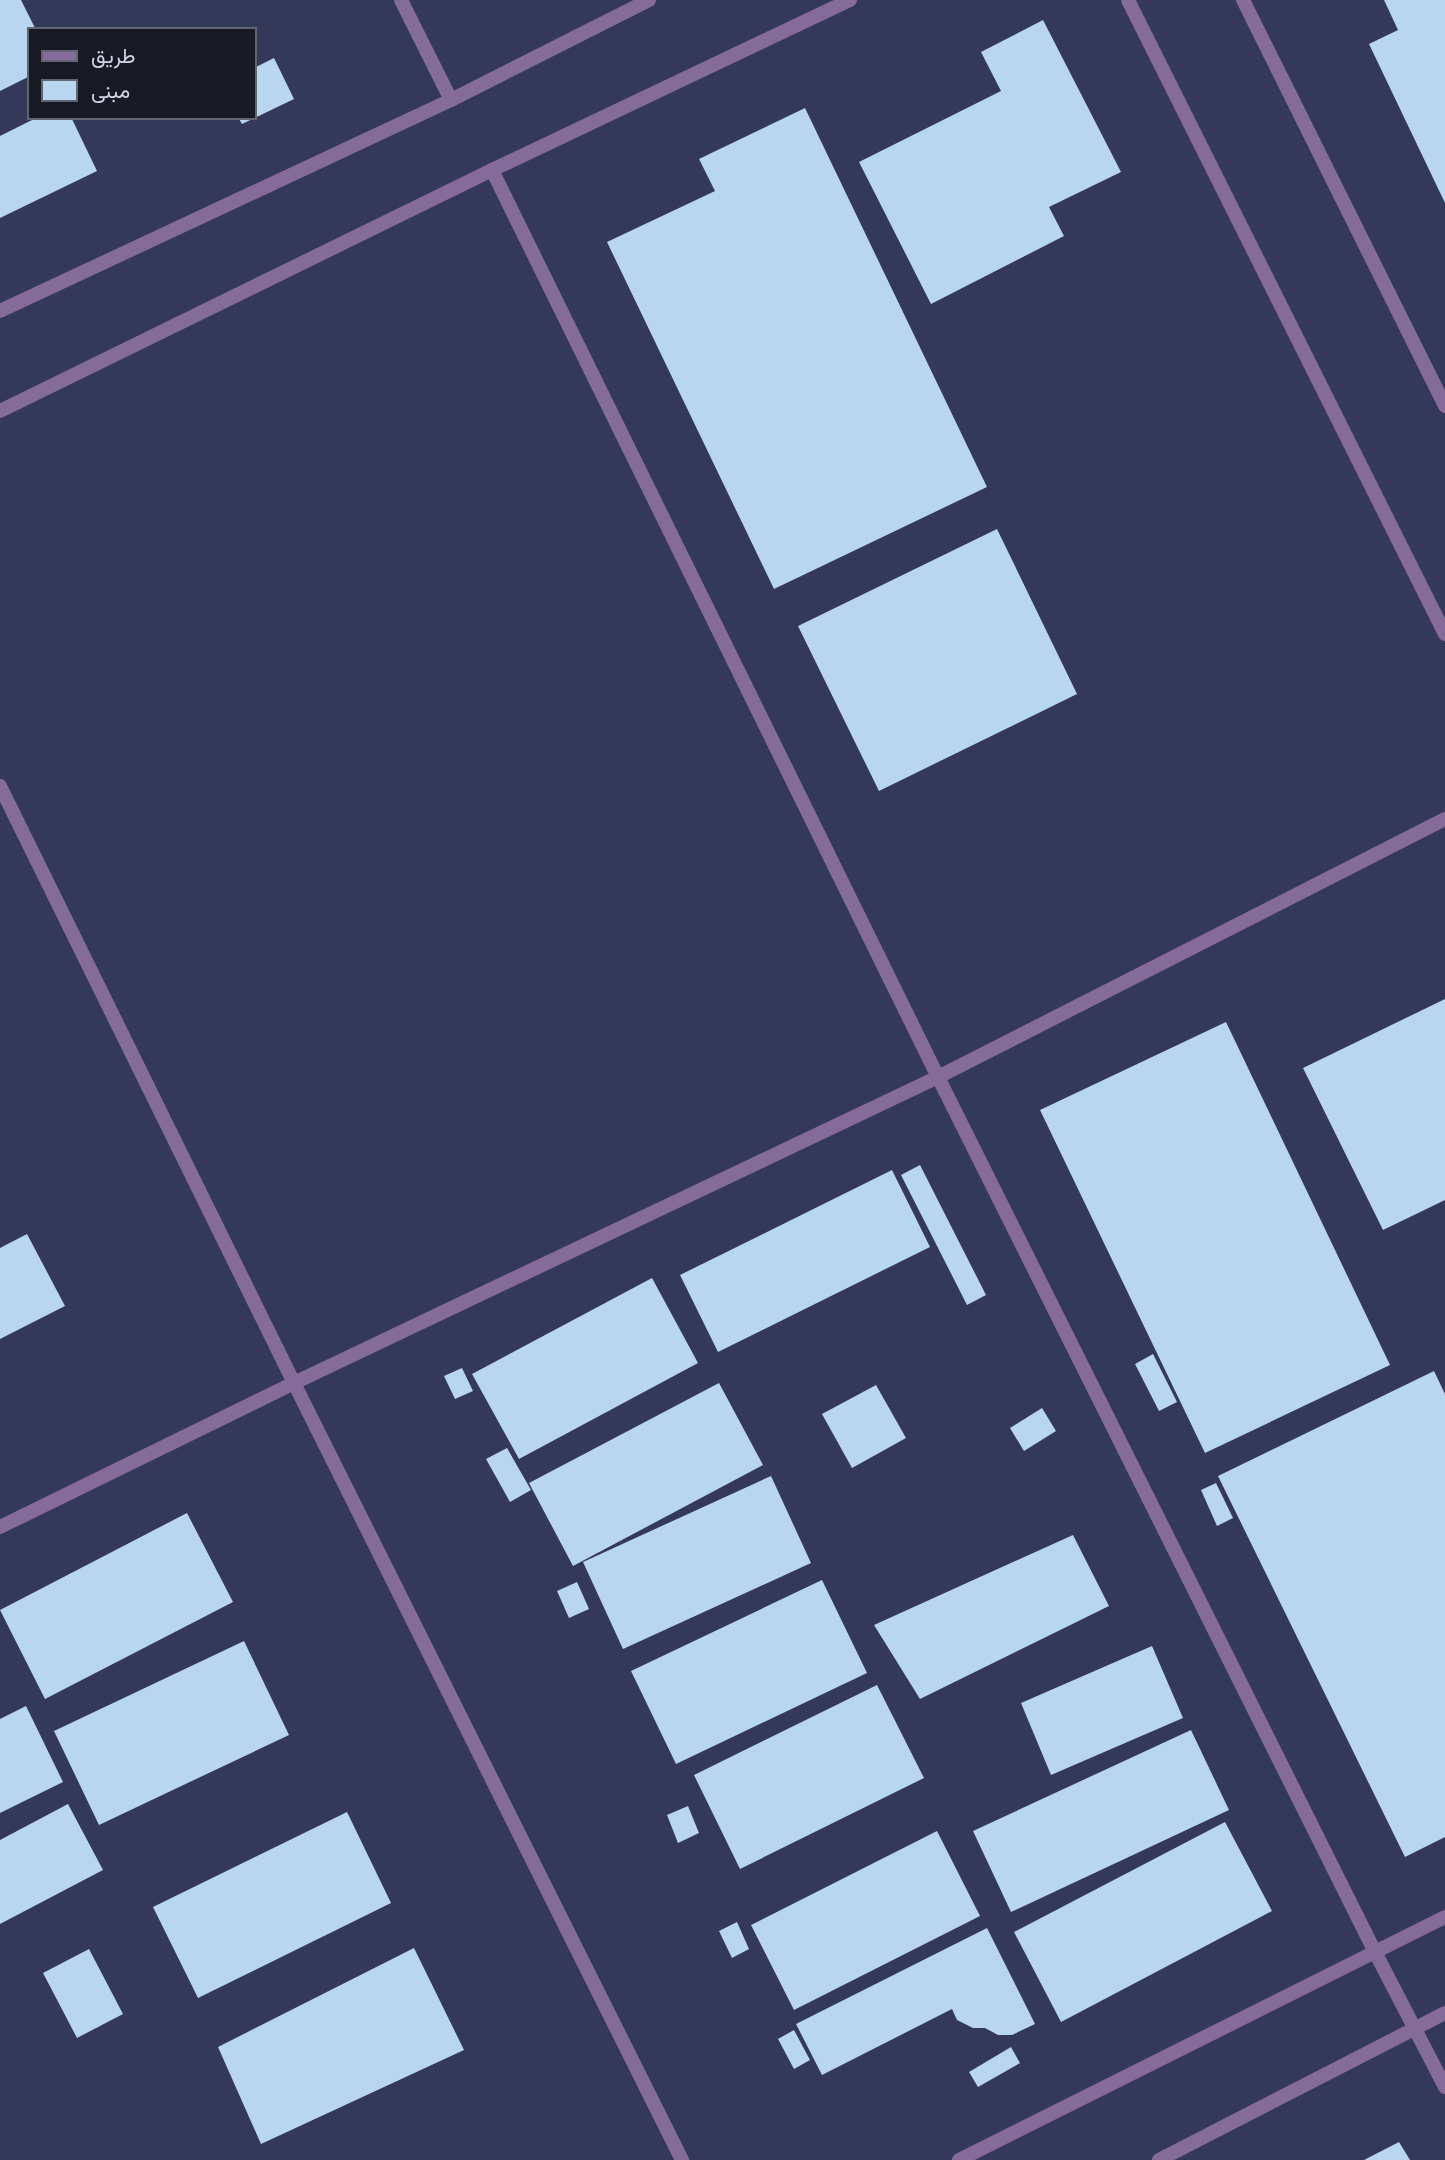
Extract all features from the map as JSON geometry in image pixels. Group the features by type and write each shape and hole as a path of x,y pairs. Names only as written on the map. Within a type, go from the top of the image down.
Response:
{"street":[{"path":"401,0 451,100"},
{"path":"0,311 451,100 649,0"},
{"path":"0,411 492,170 850,0"},
{"path":"1128,0 1445,634"},
{"path":"1242,0 1445,406"},
{"path":"492,170 938,1077 1445,2087"},
{"path":"0,786 681,2160"},
{"path":"0,1527 294,1383 938,1077 1445,819"},
{"path":"959,2160 1445,1917"},
{"path":"1159,2160 1445,2013"}],"shaded area":[{"path":"0,0 1445,0 1445,2160 0,2160"}],"building":[{"path":"0,0 21,0 35,28 28,28 28,77 0,91"},
{"path":"1384,0 1445,0 1445,203 1369,44 1398,30"},
{"path":"1043,20 1121,172 1049,207 1064,236 931,304 859,162 1001,91 981,52"},
{"path":"274,58 294,99 256,117 256,67"},
{"path":"805,108 987,487 774,589 607,242 715,191 699,159"},
{"path":"34,119 72,119 97,171 0,218 0,136"},
{"path":"239,119 252,119 242,124"},
{"path":"997,529 1077,694 879,791 798,626"},
{"path":"1445,999 1445,1200 1383,1230 1303,1068"},
{"path":"1226,1022 1390,1365 1205,1453 1040,1110"},
{"path":"920,1165 986,1295 967,1305 901,1175"},
{"path":"892,1170 930,1247 718,1352 680,1275"},
{"path":"27,1234 65,1306 0,1339 0,1248"},
{"path":"652,1278 698,1363 519,1459 472,1374"},
{"path":"1153,1354 1177,1402 1159,1411 1135,1364"},
{"path":"462,1368 473,1391 455,1399 444,1376"},
{"path":"1434,1371 1445,1394 1445,1837 1405,1857 1218,1476"},
{"path":"719,1383 763,1465 573,1566 529,1483"},
{"path":"876,1385 906,1438 852,1468 822,1414"},
{"path":"1042,1408 1056,1431 1024,1451 1010,1428"},
{"path":"507,1448 531,1490 510,1502 486,1459"},
{"path":"771,1476 811,1563 623,1649 583,1562"},
{"path":"1216,1483 1233,1518 1217,1526 1201,1490"},
{"path":"187,1513 233,1602 45,1699 0,1610"},
{"path":"1073,1535 1109,1606 920,1699 874,1625"},
{"path":"822,1580 867,1673 676,1764 631,1671"},
{"path":"577,1582 589,1609 569,1618 557,1591"},
{"path":"244,1641 289,1735 99,1825 54,1731"},
{"path":"1152,1646 1183,1718 1051,1775 1021,1703"},
{"path":"877,1685 924,1778 740,1869 694,1775"},
{"path":"26,1706 63,1782 0,1813 0,1719"},
{"path":"1191,1730 1229,1810 1011,1912 973,1831"},
{"path":"68,1804 103,1870 0,1924 0,1840"},
{"path":"688,1806 699,1833 678,1843 667,1815"},
{"path":"347,1812 391,1903 198,1998 153,1907"},
{"path":"1225,1822 1272,1911 1061,2022 1014,1932"},
{"path":"937,1831 980,1916 794,2010 751,1925"},
{"path":"737,1922 749,1949 732,1958 719,1931"},
{"path":"987,1928 1035,2024 1012,2035 998,2035 985,2028 973,2028 957,2020 952,2009 822,2075 796,2024"},
{"path":"414,1948 464,2050 261,2144 218,2047"},
{"path":"89,1949 123,2014 77,2038 43,1973"},
{"path":"794,2030 810,2060 794,2069 778,2039"},
{"path":"1011,2047 1020,2063 978,2087 969,2072"},
{"path":"1399,2142 1410,2160 1364,2160"}]}
